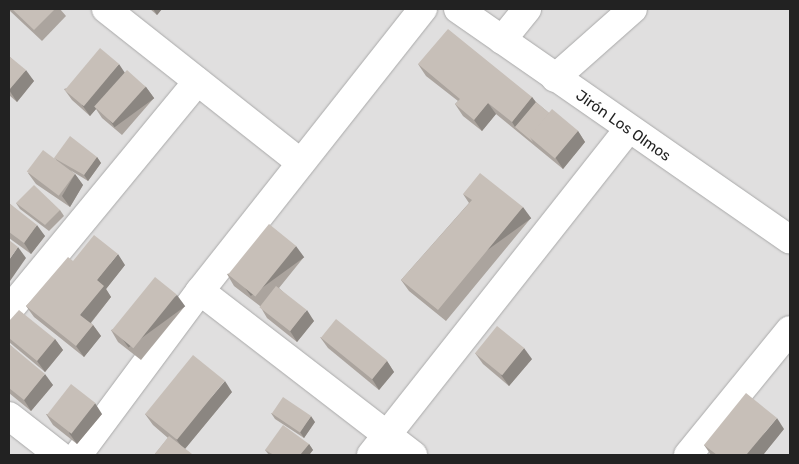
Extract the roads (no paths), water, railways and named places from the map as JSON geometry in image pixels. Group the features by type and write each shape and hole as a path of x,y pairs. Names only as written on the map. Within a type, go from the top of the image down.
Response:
{"street":[{"path":"106,9 302,163"},
{"path":"78,455 200,291 423,9"},
{"name":"Jirón Los Olmos","path":"458,9 628,130 787,233"},
{"path":"502,40 527,9"},
{"path":"555,78 633,9"},
{"path":"9,310 197,82"},
{"path":"378,445 628,130"},
{"path":"200,291 378,445 413,455"},
{"path":"688,455 790,330"},
{"path":"9,416 59,455"}]}
